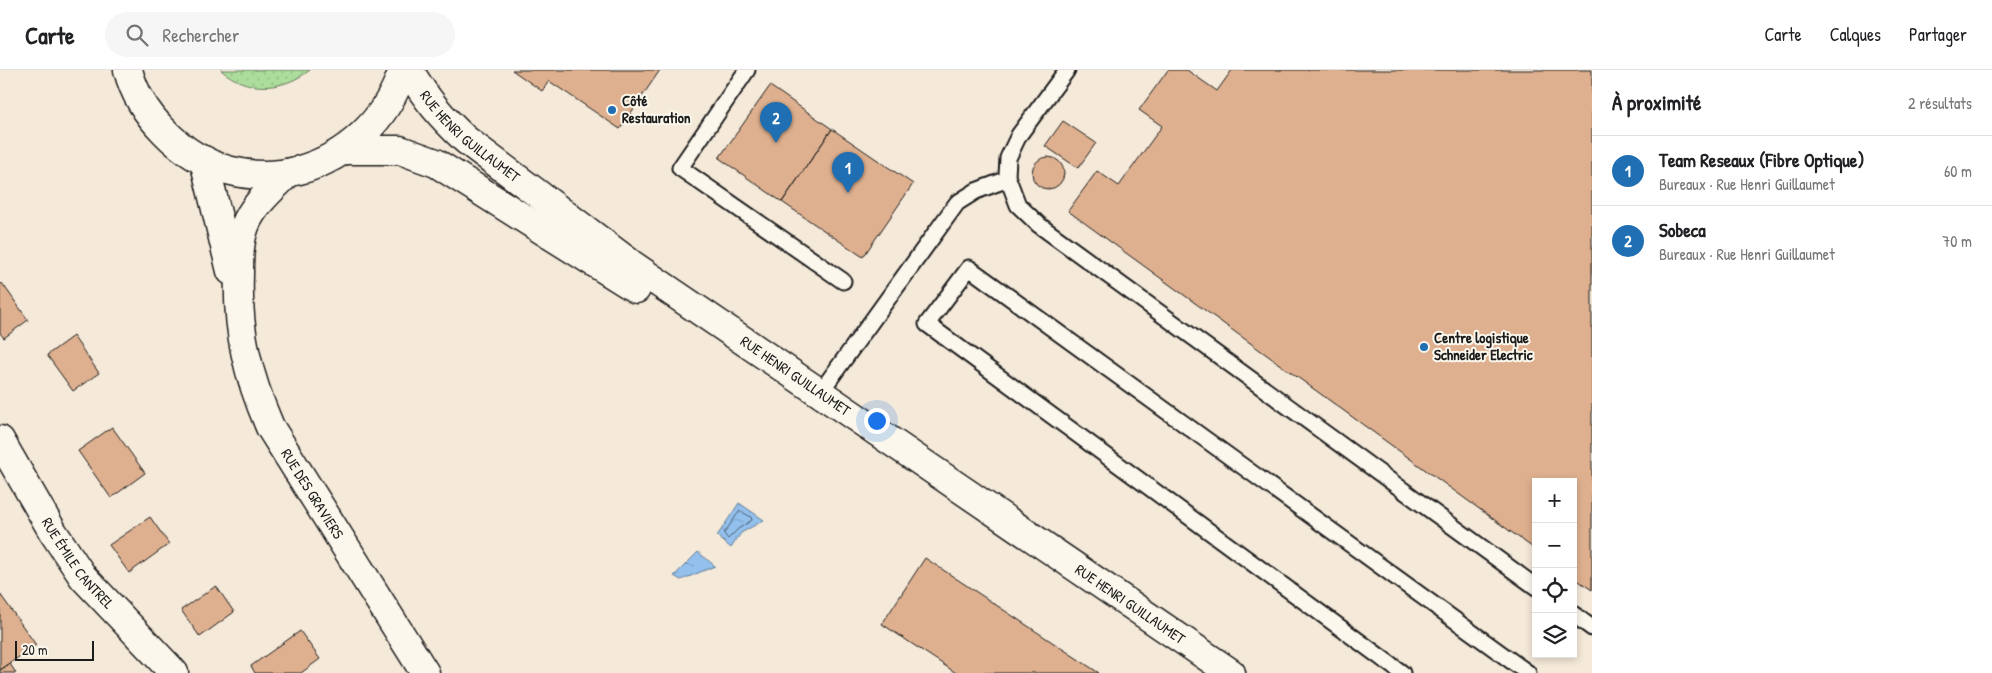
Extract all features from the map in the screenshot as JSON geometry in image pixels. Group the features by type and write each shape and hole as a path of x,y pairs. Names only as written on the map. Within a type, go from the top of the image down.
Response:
{"main road":[{"path":"126,71 138,98 153,120 171,139 204,160 222,168 255,174 288,173 319,165 346,150 367,133 384,112 397,89 403,70"},
{"name":"RUE HENRI GUILLAUMET","path":"409,70 427,100 441,117 466,140 631,264 819,394 1231,673"},
{"name":"RUE HENRI GUILLAUMET","path":"346,150 400,150 436,163 627,283 1200,673"},
{"path":"204,160 238,299"},
{"path":"238,299 239,259 245,224 264,197 288,173"},
{"name":"RUE DES GRAVIERS","path":"238,299 243,351 253,388 270,427 425,673"},
{"name":"RUE ÉMILE CANTREL","path":"0,440 53,532 83,577 174,673"}],"lane":[{"path":"747,70 680,168 843,280"},
{"path":"1067,70 1019,136 1008,158 1008,179 1018,205 1039,225 1532,584"},
{"path":"819,394 957,203 976,191 1008,179"},
{"path":"1402,673 927,324 969,268 1528,673"},
{"path":"1577,617 1592,628"}],"green space":[{"path":"221,70 310,70 288,82 277,85 254,86 242,83"}],"water":[{"path":"739,503 764,520 741,533 731,548 717,536"},
{"path":"698,552 715,566 681,580 674,576"}],"building":[{"name":"Côté Restauration","path":"512,70 660,70 620,129 549,81 542,91"},
{"name":"Centre logistique Schneider Electric","path":"1168,70 1187,70 1217,91 1232,70 1592,70 1592,590 1577,580 1577,478 1532,478 1532,547 1068,211 1097,171 1119,186 1162,126 1139,110"},
{"path":"770,86 832,129 782,202 719,158"},
{"path":"1063,121 1096,143 1078,168 1045,146"},
{"path":"832,129 913,184 863,257 782,202"},
{"path":"1048,157 1060,161 1064,173 1060,185 1048,189 1036,185 1032,173 1036,161"},
{"path":"2,283 28,320 4,338 0,333 0,285"},
{"path":"73,336 99,373 73,391 47,355"},
{"path":"112,427 145,473 111,498 78,451"},
{"path":"150,517 169,544 129,573 109,545"},
{"path":"925,558 1099,673 956,673 882,624"},
{"path":"216,586 234,612 200,637 181,610"},
{"path":"0,594 36,645 0,670"},
{"path":"300,631 320,659 301,673 255,673 251,666"},
{"path":"10,664 16,673 0,673 0,670"}],"place":[{"name":"Côté Restauration","path":"612,110"},
{"name":"Sobeca","path":"776,143"},
{"name":"Team Reseaux (Fibre Optique)","path":"848,193"},
{"name":"Centre logistique Schneider Electric","path":"1424,347"}]}
